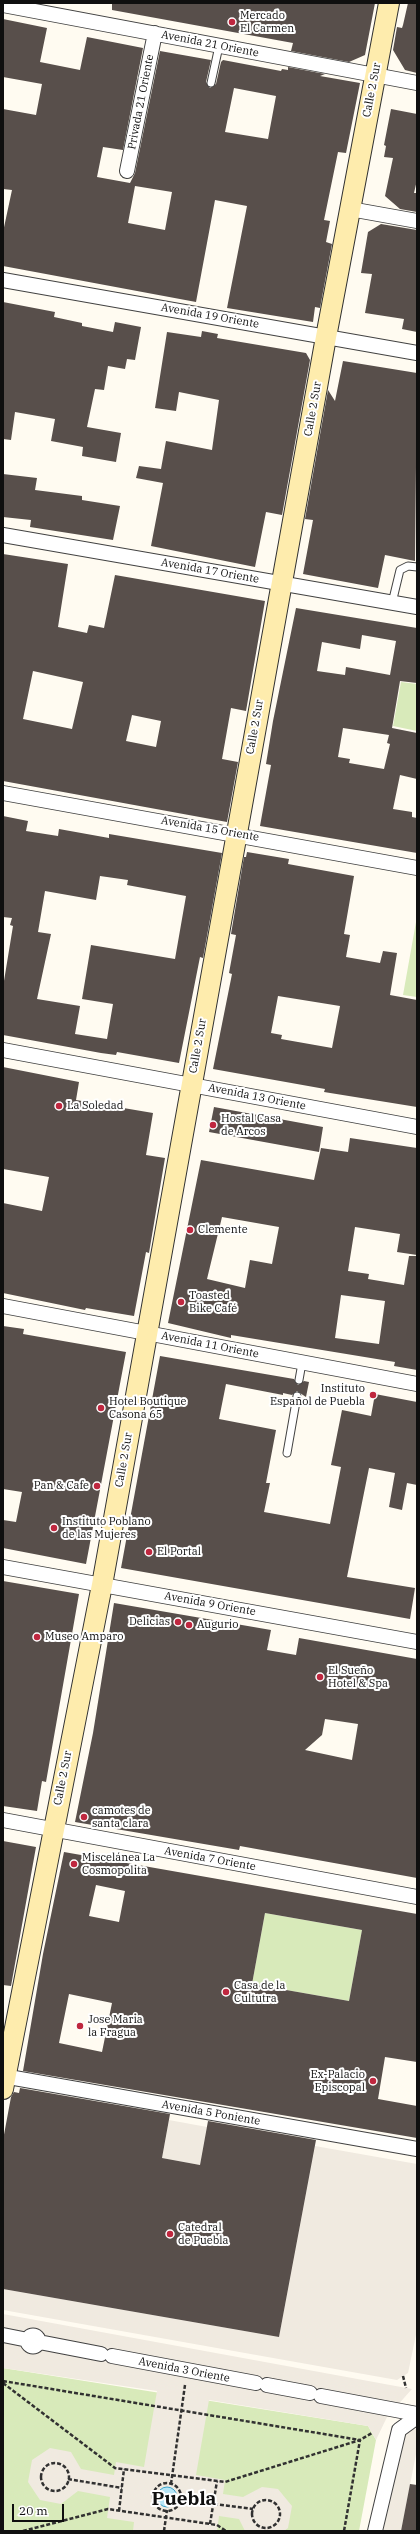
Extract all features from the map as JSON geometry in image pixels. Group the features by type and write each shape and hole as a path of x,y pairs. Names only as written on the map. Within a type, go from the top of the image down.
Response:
{"street":[{"name":"Calle 2 Sur","path":"4,2080 52,1830 102,1585 281,584 389,3"},
{"name":"Avenida 21 Oriente","path":"3,5 417,83"},
{"name":"Privada 21 Oriente","path":"127,171 155,33"},
{"path":"350,209 417,221"},
{"name":"Avenida 19 Oriente","path":"3,280 417,353"},
{"name":"Avenida 17 Oriente","path":"3,535 417,607"},
{"name":"Avenida 15 Oriente","path":"3,793 417,868"},
{"name":"Avenida 13 Oriente","path":"3,1050 417,1127"},
{"name":"Avenida 11 Oriente","path":"3,1306 417,1384"},
{"name":"Avenida 9 Oriente","path":"3,1567 417,1642"},
{"name":"Avenida 7 Oriente","path":"3,1820 417,1897"},
{"name":"Avenida 5 Poniente","path":"4,2080 417,2150"},
{"name":"Avenida 3 Oriente","path":"3,2335 417,2414"},
{"path":"375,2531 399,2430 417,2417"}],"lane":[{"path":"211,83 219,46"},
{"path":"392,603 400,570 408,566 417,567"},
{"path":"299,1380 302,1363"},
{"path":"287,1453 297,1396"}],"path":[{"path":"403,2376 406,2388"},
{"path":"3,2382 360,2440"},
{"path":"3,2382 115,2468 172,2476 224,2482 360,2440 372,2433"},
{"path":"171,2484 183,2395"},
{"path":"344,2531 360,2440"},
{"path":"56,2463 67,2470 68,2478 60,2489 52,2490 44,2485 41,2476 47,2465 56,2463"},
{"path":"119,2511 124,2469"},
{"path":"68,2478 122,2488"},
{"path":"210,2524 217,2481"},
{"path":"171,2484 178,2488 181,2497 174,2508 167,2510 157,2506 154,2494 158,2486 171,2484"},
{"path":"267,2500 275,2504 280,2516 272,2526 263,2528 253,2519 253,2509 258,2502 267,2500"},
{"path":"214,2504 253,2509"},
{"path":"23,2531 108,2510 218,2525 226,2531"},
{"path":"164,2531 167,2510"}],"green space":[{"path":"401,682 417,684 417,731 393,726"},
{"path":"417,922 417,997 403,995"},
{"path":"265,1913 362,1930 349,2001 252,1984"},
{"path":"3,2368 368,2426 376,2440 359,2531 3,2531"}],"shaded area":[{"path":"169,2120 207,2127 200,2165 162,2158"},
{"path":"315,2146 417,2164 417,2330 408,2373 397,2380 3,2310 3,2289 279,2337"},
{"path":"3,2314 412,2389 387,2417 376,2440 368,2426 209,2400 196,2475 225,2480 223,2494 243,2497 262,2487 278,2489 292,2506 288,2528 284,2531 245,2531 239,2519 219,2516 217,2531 133,2531 134,2522 107,2518 110,2497 78,2491 61,2504 40,2500 28,2482 32,2460 50,2448 71,2452 81,2469 114,2475 116,2462 144,2467 157,2391 3,2368"},
{"path":"409,2429 417,2429 417,2449 401,2531 383,2531 400,2441"}],"water":[{"path":"167,2487 174,2490 177,2497 174,2504 167,2507 160,2504 157,2497 160,2490"}],"building":[{"path":"112,3 375,3 365,55 349,62 291,51 293,43 112,10"},
{"path":"408,3 417,3 417,73 405,70 393,50 397,27 402,28"},
{"path":"3,19 47,28 40,62 80,70 87,37 143,48 123,150 103,147 97,177 130,183 135,173 160,51 211,60 206,82 210,88 216,84 221,62 223,60 281,71 282,69 288,70 288,67 325,74 320,76 360,83 346,153 338,152 324,220 330,221 326,242 332,244 320,308 315,307 313,322 227,308 247,206 215,200 196,302 3,266 3,232 12,190 3,189 3,109 36,115 42,84 3,77","holes":["234,88 276,96 268,139 225,132","135,186 172,192 165,230 128,223"]},
{"path":"391,109 417,114 417,180 414,193 417,193 417,212 400,209 385,196 393,158 384,157 386,146 384,145"},
{"path":"381,224 417,230 417,332 402,329 404,319 365,313 372,274 361,273 368,232"},
{"path":"3,302 55,312 54,317 82,323 82,326 113,332 115,322 141,327 135,360 127,359 125,369 108,366 104,390 95,389 87,427 121,433 116,462 82,456 83,447 51,441 55,419 15,412 11,440 3,439"},
{"path":"202,331 218,334 217,338 306,353 310,360 282,515 266,512 255,567 151,546 163,483 136,478 139,466 161,469 166,441 212,450 219,400 179,392 176,411 155,408 167,332 201,337"},
{"path":"343,361 417,373 415,561 385,555 378,588 303,574 313,520 305,519 328,390 335,401"},
{"path":"3,474 37,478 35,490 82,496 82,500 120,506 113,540 30,527 31,520 3,517"},
{"path":"3,554 68,564 58,627 87,633 89,625 104,628 115,575 265,601 246,711 231,708 222,759 238,762 227,822 3,781","holes":["33,671 83,682 72,729 23,719","132,715 161,721 156,747 126,741"]},
{"path":"296,608 417,628 417,683 400,681 392,728 417,733 417,779 400,775 393,809 412,812 412,817 417,818 417,853 260,826 271,765 266,764 273,721","holes":["362,635 396,641 390,675 346,667 345,675 317,671 322,642 360,649","343,728 389,735 387,743 390,744 384,769 349,763 350,759 338,757"]},
{"path":"3,816 28,821 26,831 58,836 59,829 109,838 109,834 222,853 203,958 200,957 179,1063 117,1052 116,1055 101,1053 3,1035 3,987 13,926 10,925 12,918 3,917","holes":["100,876 128,880 127,885 186,896 175,959 91,945 82,999 113,1004 107,1039 75,1034 80,1006 37,999 51,934 38,932 45,891 96,900"]},
{"path":"247,852 289,859 288,864 354,876 344,934 350,935 346,957 380,963 383,951 397,953 390,995 417,1000 417,1107 324,1092 325,1089 213,1069 232,974 229,973 236,935 231,934 244,857 246,857","holes":["278,996 340,1006 332,1048 281,1039 282,1035 271,1033"]},
{"path":"3,1067 79,1082 76,1100 153,1113 146,1155 165,1158 149,1253 146,1252 134,1316 86,1308 85,1310 3,1293 3,1203 42,1211 49,1177 3,1169"},
{"path":"214,1107 323,1127 319,1152 209,1132"},
{"path":"350,1138 417,1148 417,1255 397,1252 400,1234 355,1227 348,1271 369,1274 368,1279 404,1285 409,1256 417,1256 417,1370 394,1366 395,1362 231,1335 231,1338 168,1323 201,1160 314,1180 321,1148 348,1152","holes":["222,1217 279,1227 272,1264 250,1260 245,1288 207,1279","341,1295 385,1301 379,1344 335,1338"]},
{"path":"3,1326 24,1329 23,1334 126,1352 86,1564 3,1548 3,1520 16,1522 22,1492 3,1489"},
{"path":"160,1356 294,1379 298,1385 304,1381 309,1382 306,1397 297,1391 292,1395 283,1393 283,1395 226,1384 219,1419 276,1430 266,1483 270,1483 264,1512 330,1524 341,1467 331,1465 342,1410 371,1416 375,1394 417,1402 417,1485 407,1483 402,1510 389,1507 395,1473 369,1468 347,1577 415,1588 410,1619 121,1568"},
{"path":"3,1581 79,1594 46,1782 42,1781 37,1811 3,1806"},
{"path":"114,1603 271,1630 267,1650 296,1655 299,1638 417,1659 417,1878 240,1846 239,1850 75,1822 93,1733","holes":["325,1719 358,1724 352,1760 305,1750 322,1735"]},
{"path":"3,1841 36,1847 11,1986 3,1985"},
{"path":"64,1852 417,1914 417,2062 385,2057 378,2099 417,2106 417,2138 23,2071 43,1954","holes":["96,1885 125,1891 119,1922 89,1916","265,1913 362,1930 349,2001 252,1984","69,1994 112,2003 102,2052 59,2043"]},
{"name":"Catedral de Puebla","path":"20,2088 170,2114 162,2158 200,2165 208,2121 316,2140 279,2337 3,2289 3,2140 11,2097 14,2092 19,2093"},
{"path":"410,2484 417,2485 417,2531 401,2531"}],"place":[{"name":"Mercado El Carmen","path":"232,22"},
{"name":"La Soledad","path":"59,1106"},
{"name":"Hostal Casa de Arcos","path":"213,1125"},
{"name":"Clemente","path":"190,1230"},
{"name":"Toasted Bike Café","path":"181,1302"},
{"name":"Instituto Español de Puebla","path":"373,1395"},
{"name":"Hotel Boutique Casona 65","path":"101,1408"},
{"name":"Pan & Cafe","path":"97,1486"},
{"name":"Instituto Poblano de las Mujeres","path":"54,1528"},
{"name":"El Portal","path":"149,1552"},
{"name":"Delicias","path":"178,1622"},
{"name":"Augurio","path":"189,1625"},
{"name":"Museo Amparo","path":"37,1637"},
{"name":"El Sueño Hotel & Spa","path":"320,1677"},
{"name":"camotes de santa clara","path":"84,1817"},
{"name":"Miscelánea La Cosmopolita","path":"74,1864"},
{"name":"Casa de la Cultutra","path":"226,1992"},
{"name":"Jose Maria la Fragua","path":"80,2026"},
{"name":"Ex-Palacio Episcopal","path":"373,2081"},
{"name":"Catedral de Puebla","path":"170,2234"}],"district":[{"name":"Puebla","path":"184,2500"}]}
